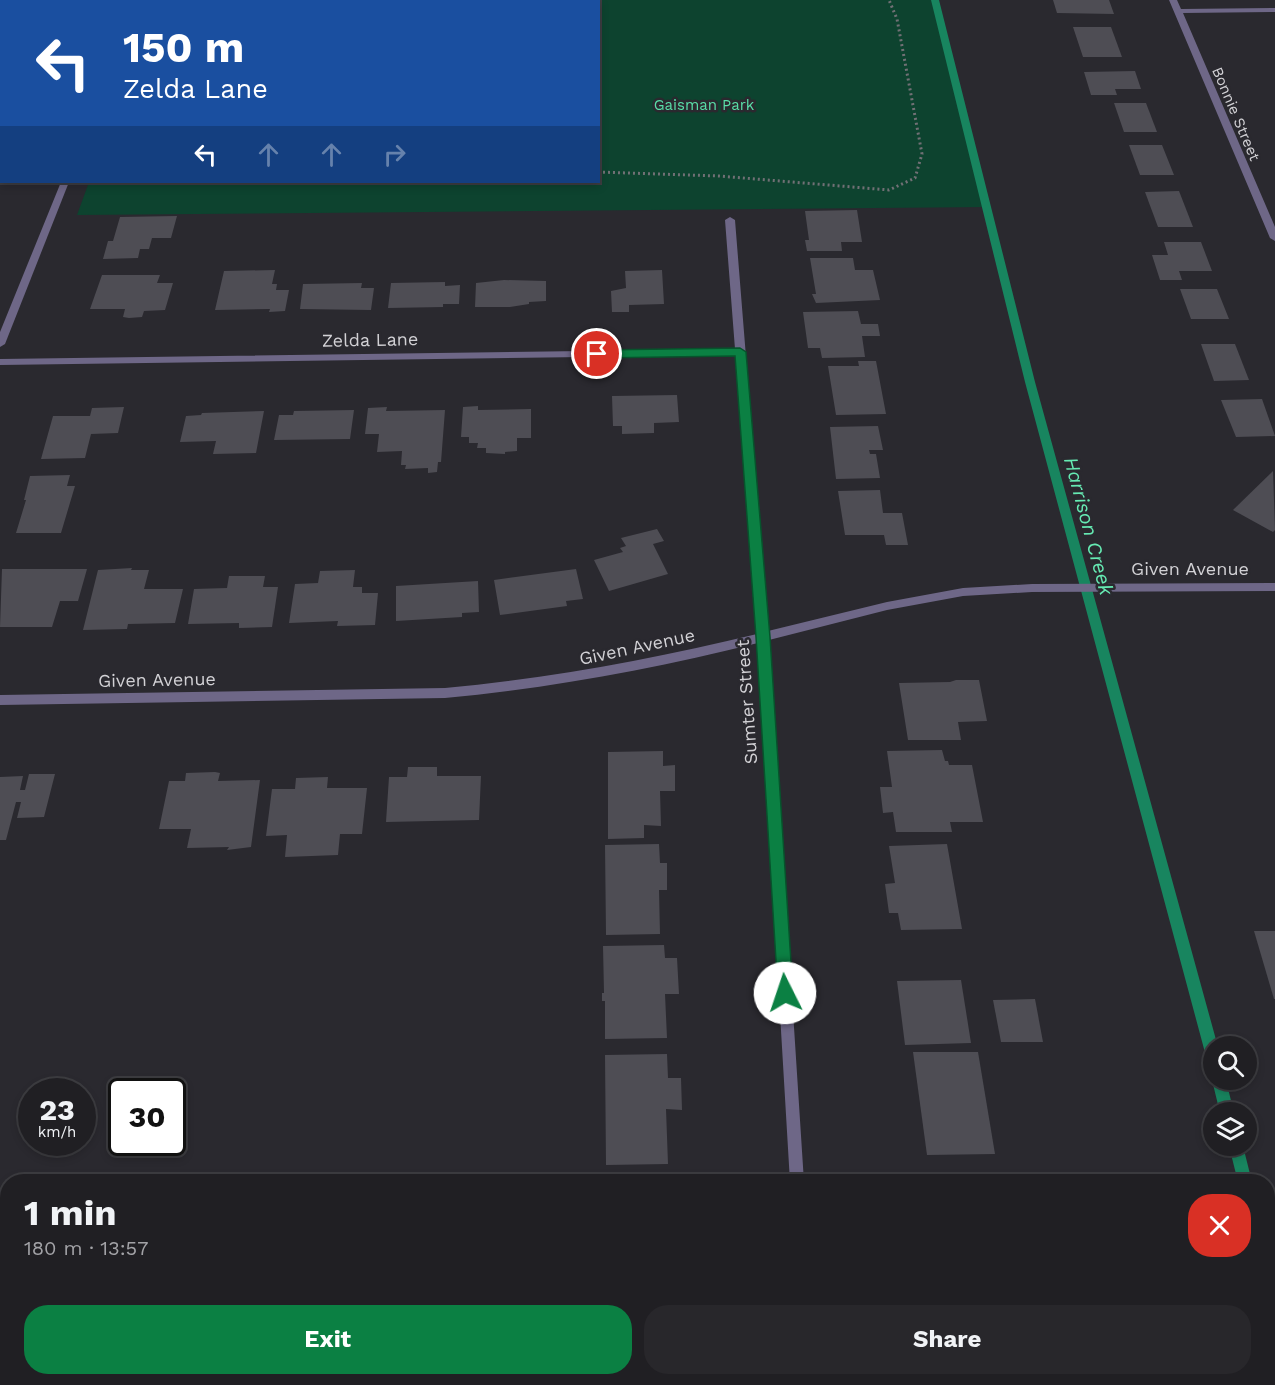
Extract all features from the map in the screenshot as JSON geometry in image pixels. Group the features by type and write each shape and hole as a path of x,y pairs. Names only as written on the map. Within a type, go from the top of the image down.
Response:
{"street":[{"name":"Bonnie Street","path":"1173,0 1275,238"},
{"path":"1177,11 1275,10"},
{"path":"0,344 65,183"},
{"name":"Sumter Street","path":"730,220 763,637 797,1174"},
{"name":"Zelda Lane","path":"0,362 740,352"},
{"name":"Given Avenue","path":"0,700 445,693 591,675 929,597 1032,588 1275,587"}],"path":[{"path":"600,172 719,176 890,190 915,178 922,154 897,19 889,0"}],"green space":[{"name":"Gaisman Park","path":"600,0 933,0 990,207 77,215 89,183 600,183"}],"building":[{"path":"1053,0 1109,0 1114,14 1057,13"},
{"path":"1073,27 1111,27 1122,57 1083,57"},
{"path":"1135,71 1141,89 1115,89 1117,95 1091,95 1084,72"},
{"path":"1114,103 1146,103 1157,132 1124,132"},
{"path":"1129,145 1162,145 1174,175 1140,175"},
{"path":"1179,191 1193,227 1158,227 1145,192"},
{"path":"857,210 862,242 841,242 842,251 807,251 805,240 809,240 805,211"},
{"path":"177,216 171,238 152,238 149,249 140,249 138,258 103,259 108,241 113,241 120,217"},
{"path":"1164,242 1201,242 1212,271 1179,271 1182,280 1160,280 1152,255 1168,255"},
{"path":"810,258 853,258 855,270 873,270 880,300 816,303 812,294 816,294"},
{"path":"275,270 272,284 277,284 276,290 289,290 285,311 215,310 224,271"},
{"path":"662,270 664,304 629,305 629,312 612,312 611,291 626,288 625,271"},
{"path":"102,275 160,275 157,283 173,283 165,310 144,311 142,317 129,318 123,317 125,309 90,309"},
{"path":"504,280 546,281 546,301 529,302 529,304 510,307 475,307 476,283"},
{"path":"445,282 445,286 460,285 459,304 443,304 443,307 388,308 391,283"},
{"path":"362,283 361,288 374,288 371,310 300,309 303,284"},
{"path":"1180,289 1217,289 1229,319 1191,319"},
{"path":"858,311 861,324 878,324 880,336 862,336 865,357 822,358 820,348 808,348 803,312"},
{"path":"1201,344 1235,344 1249,380 1214,381"},
{"path":"858,361 876,361 886,414 836,415 828,366 859,366"},
{"path":"677,395 679,422 654,423 654,433 622,434 622,426 613,426 612,396"},
{"path":"1262,399 1275,436 1236,437 1221,400"},
{"path":"478,406 478,410 531,409 531,438 517,438 517,451 505,452 505,454 486,453 486,448 477,448 478,443 469,443 469,437 461,437 463,407"},
{"path":"124,407 118,433 91,434 85,458 41,459 53,416 90,416 92,408"},
{"path":"387,407 386,411 445,410 441,462 438,462 437,472 428,473 428,468 405,469 406,465 401,465 402,451 377,452 379,434 365,434 368,408"},
{"path":"354,410 350,439 274,440 279,415 293,415 294,411"},
{"path":"264,411 256,453 213,454 216,441 180,442 186,416 202,413"},
{"path":"878,426 883,450 869,450 870,454 876,454 880,478 836,479 830,427"},
{"path":"1273,471 1275,530 1273,532 1233,510"},
{"path":"70,475 67,486 75,486 61,533 16,533 26,500 24,500 30,476"},
{"path":"880,490 883,513 902,513 908,545 886,545 884,535 845,535 838,491"},
{"path":"657,529 664,541 653,544 668,574 609,591 594,560 623,552 620,548 626,546 621,538"},
{"path":"132,568 131,570 149,570 144,589 183,589 175,623 128,624 127,629 83,630 98,570"},
{"path":"2,569 87,569 78,601 60,601 52,627 0,627"},
{"path":"576,569 583,599 566,601 567,606 500,615 494,580"},
{"path":"355,570 353,587 362,587 362,593 378,593 375,625 337,626 338,621 289,623 295,584 318,583 320,571"},
{"path":"229,576 265,576 263,587 278,587 272,627 239,628 239,623 188,624 194,589 227,588"},
{"path":"478,581 479,612 462,613 462,617 396,621 396,586"},
{"path":"979,680 987,721 958,722 961,740 908,740 899,683"},
{"path":"942,750 945,761 948,761 949,765 972,765 983,822 950,822 952,832 896,832 893,812 883,813 880,787 892,787 887,751"},
{"path":"663,751 663,766 675,765 675,791 660,791 661,826 644,825 644,838 608,839 608,752"},
{"path":"408,767 437,767 437,776 481,776 479,820 386,822 389,777 407,777"},
{"path":"186,773 220,773 218,781 260,780 251,847 227,850 229,847 187,848 191,829 159,829 169,781 185,781"},
{"path":"29,774 55,774 44,817 17,818 21,802 16,802 6,840 0,840 0,777 23,776 20,790 25,790"},
{"path":"328,777 327,788 367,788 362,834 340,834 338,855 285,857 287,835 266,836 272,789 295,789 296,778"},
{"path":"659,844 660,863 667,863 667,890 659,890 660,934 606,935 605,845"},
{"path":"947,844 962,929 901,930 898,913 889,913 885,884 895,883 889,846"},
{"path":"1254,931 1275,931 1275,999 1274,999"},
{"path":"664,945 665,958 677,958 679,994 665,994 667,1038 605,1039 605,1001 602,1001 602,993 604,993 603,946"},
{"path":"961,980 971,1043 905,1045 897,981"},
{"path":"1035,999 1043,1042 1001,1042 993,1000"},
{"path":"913,1052 978,1052 995,1154 927,1155"},
{"path":"667,1054 668,1078 681,1078 682,1110 666,1109 668,1164 606,1165 605,1055"}],"waterway":[{"name":"Harrison Creek","path":"935,0 1030,382 1207,1036"},
{"name":"Harrison Creek","path":"1221,1090 1224,1102"},
{"name":"Harrison Creek","path":"1238,1156 1243,1174"}],"route":[{"path":"597,354 740,352 763,637 785,993"}]}
